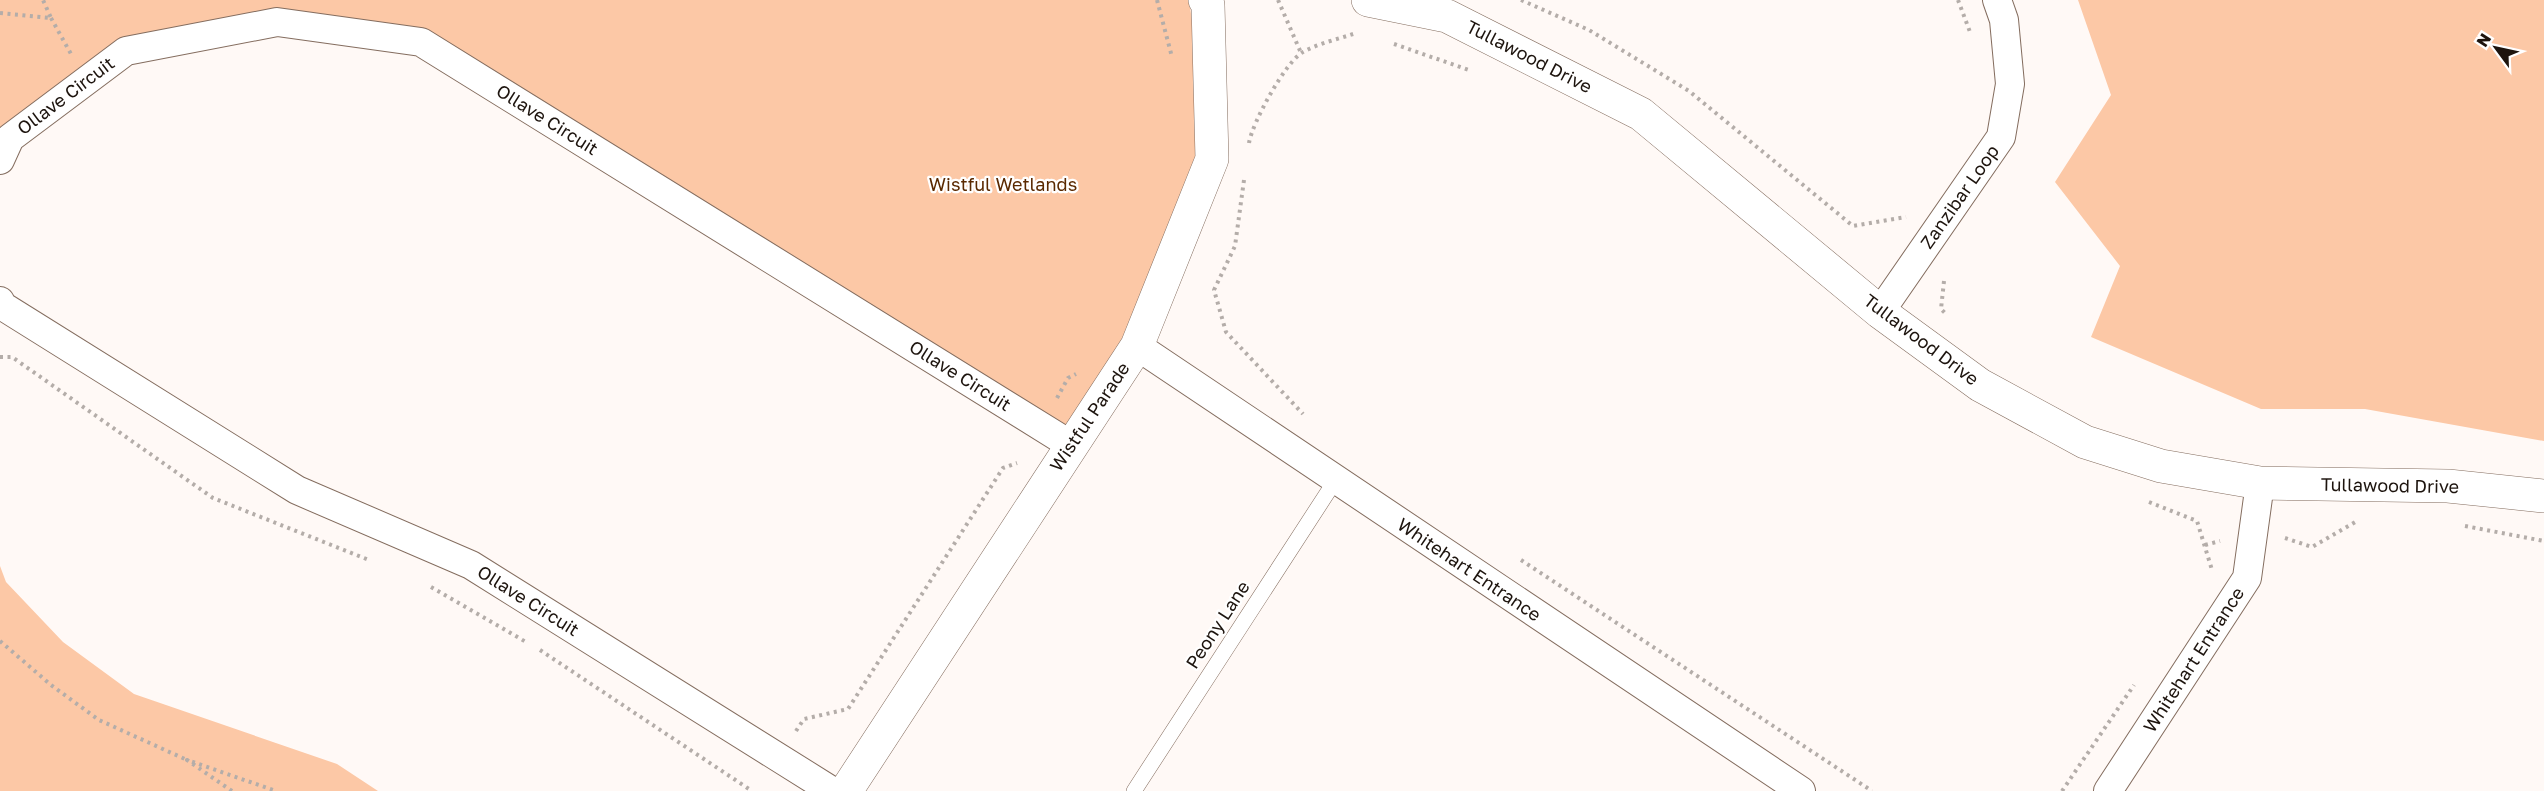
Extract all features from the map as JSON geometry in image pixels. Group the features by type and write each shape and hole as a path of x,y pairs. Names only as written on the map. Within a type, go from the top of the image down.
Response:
{"street":[{"name":"Tullawood Drive","path":"1368,0 1447,16 1641,114 1880,312 1980,385 2085,442 2161,466 2260,483 2448,486 2544,496"},
{"name":"Zanzibar Loop","path":"1880,312 2001,137 2010,84 2004,20 1997,0"},
{"name":"Wistful Parade","path":"846,791 1137,346 1212,159 1214,2"},
{"name":"Ollave Circuit","path":"0,160 9,138 126,51 277,22 421,42 1071,445"},
{"name":"Ollave Circuit","path":"0,301 1,306 297,490 471,565 832,791"},
{"name":"Whitehart Entrance","path":"1137,346 1335,481 1802,791"},
{"name":"Whitehart Entrance","path":"2108,791 2247,578 2260,483"}],"lane":[{"name":"Peony Lane","path":"1134,791 1335,481"}],"path":[{"path":"0,13 51,18 44,0"},
{"path":"1157,0 1174,69"},
{"path":"1278,0 1301,52"},
{"path":"1521,0 1588,30 1689,91 1853,226 1906,217 1912,208"},
{"path":"1958,0 1973,40"},
{"path":"1248,153 1251,130 1273,89 1301,52 1360,32"},
{"path":"1392,43 1476,72"},
{"path":"1244,176 1235,246 1214,290 1226,332 1306,419"},
{"path":"1906,217 1956,255 1942,283 1941,309 1947,316"},
{"path":"0,357 12,357 213,498 378,564"},
{"path":"779,758 804,719 848,709 1003,468 1018,463 1068,378 1078,373"},
{"path":"2143,500 2197,521 2213,571 2206,580"},
{"path":"2205,544 2266,532 2312,547 2358,521 2368,520"},
{"path":"2453,524 2544,541"},
{"path":"1515,556 1872,791"},
{"path":"422,581 531,645 752,791"},
{"path":"0,640 51,685 99,720 187,760 276,791"},
{"path":"2062,791 2140,676"},
{"path":"187,760 232,791"}],"green space":[{"name":"Wistful Wetlands","path":"0,0 1189,0 1213,164 1071,444 419,38 277,20 130,49 0,159"},
{"path":"2078,0 2544,0 2544,441 2365,409 2261,409 2091,337 2120,266 2055,182 2111,95"},
{"path":"0,566 6,582 63,642 134,694 337,764 378,791 0,791"}]}
